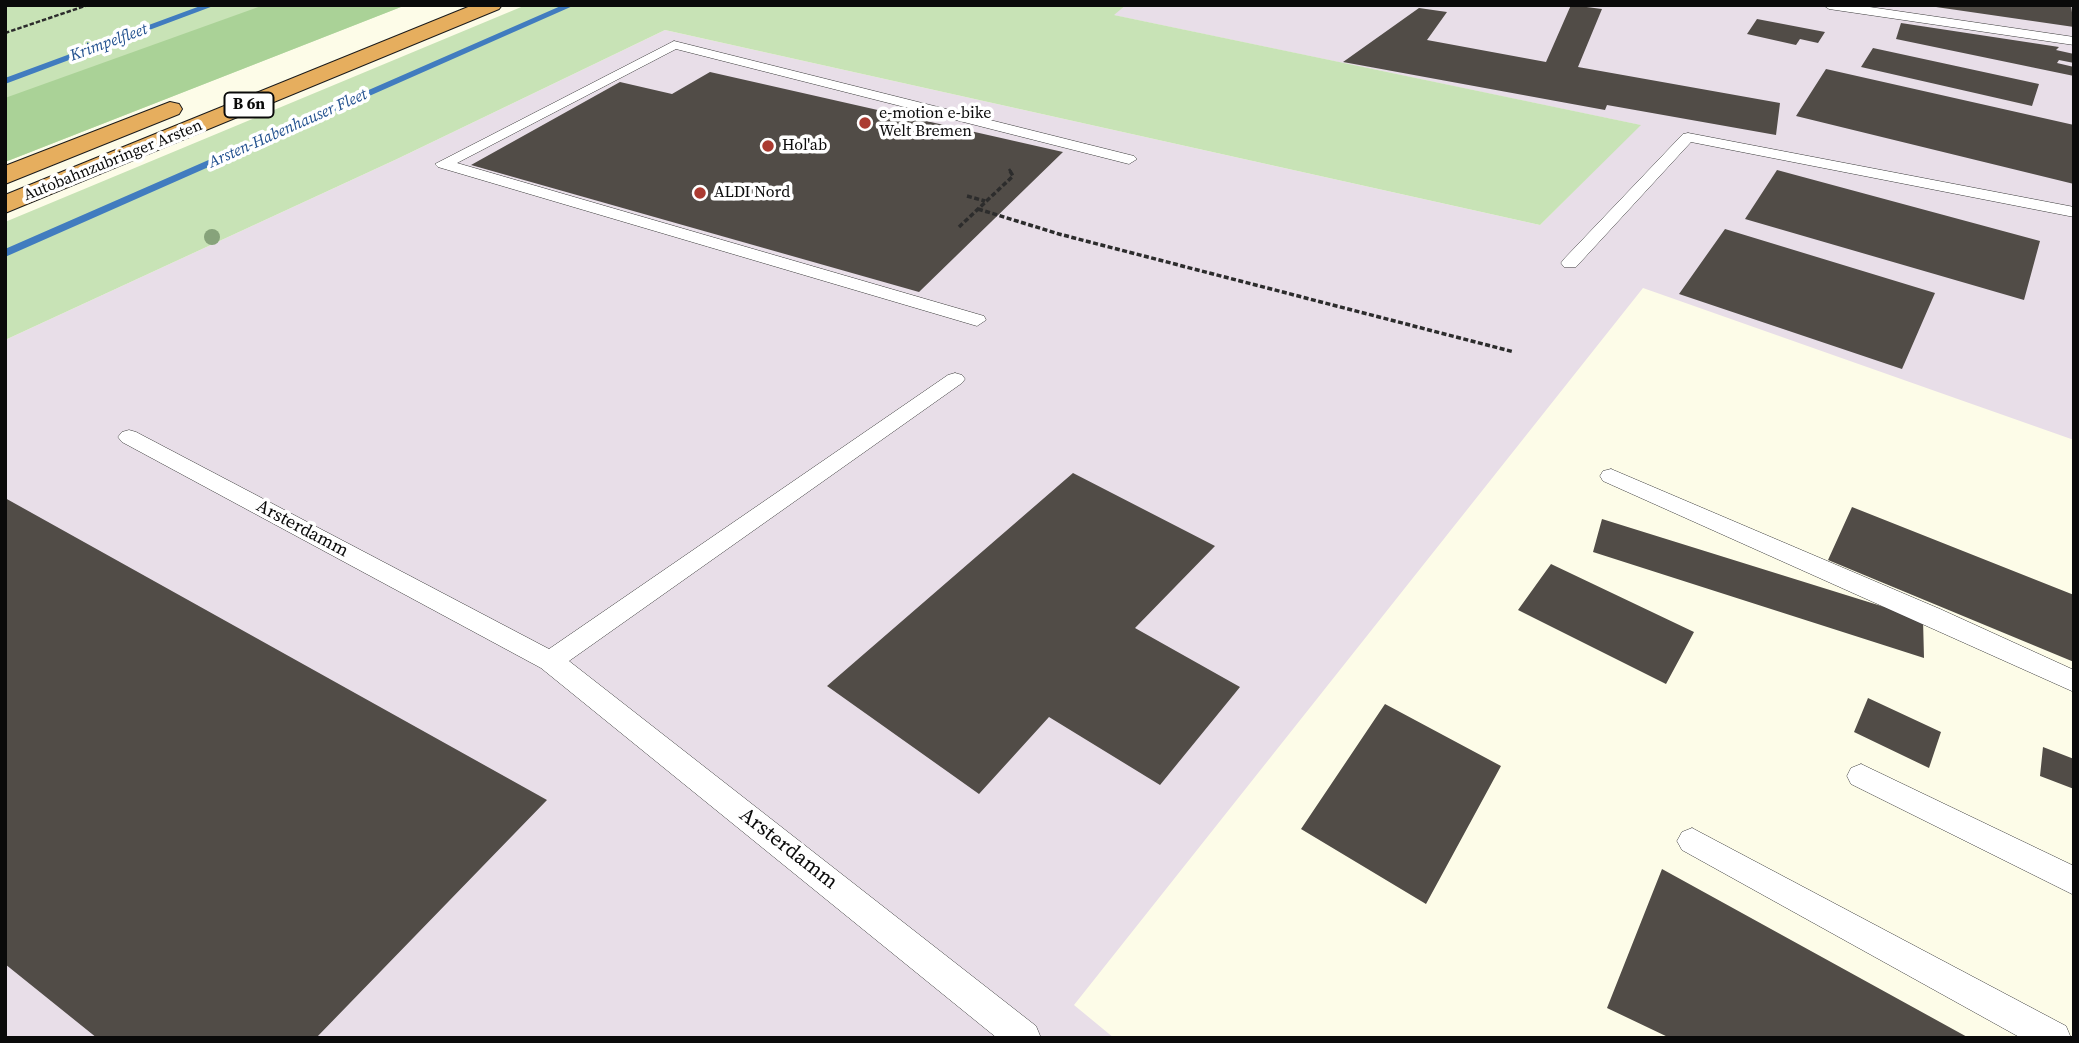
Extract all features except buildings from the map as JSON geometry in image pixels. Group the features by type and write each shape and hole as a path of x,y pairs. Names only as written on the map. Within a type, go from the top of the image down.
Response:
{"highway":[{"path":"346,40 436,5"},
{"name":"Autobahnzubringer Arsten","path":"5,205 492,5"},
{"name":"Autobahnzubringer Arsten","path":"5,176 192,100"}],"lane":[{"path":"1829,5 2074,41"},
{"path":"978,320 443,164 674,45 1129,159"},
{"path":"1570,263 1688,137 2074,212"},
{"path":"550,661 955,379"},
{"name":"Arsterdamm","path":"130,437 550,661 1024,1038"},
{"path":"1611,476 1931,616 2074,682"},
{"path":"1861,776 2074,881"},
{"path":"1692,841 2054,1038"}],"path":[{"path":"5,33 88,5"},
{"path":"959,227 1013,176 1009,169"},
{"path":"967,196 986,201"},
{"path":"978,209 1059,234 1514,352"}],"shaded area":[{"path":"1126,5 2074,5 2074,440 1643,288 1074,1005 1114,1038 5,1038 5,340 397,159 665,30 1540,225 1640,125 1113,15"}],"green space":[{"path":"5,5 406,5 5,162"},
{"path":"264,5 406,5 5,162 5,98"},
{"path":"526,5 1126,5 1114,15 1641,125 1540,225 665,30 397,159 5,340 5,222"}],"waterway":[{"name":"Krimpelfleet","path":"5,81 212,5"},
{"name":"Arsten-Habenhauser Fleet","path":"5,253 571,5"}],"place":[{"name":"e-motion e-bike Welt Bremen","path":"865,123"},
{"name":"Hol'ab","path":"768,146"},
{"name":"ALDI Nord","path":"700,193"}]}
